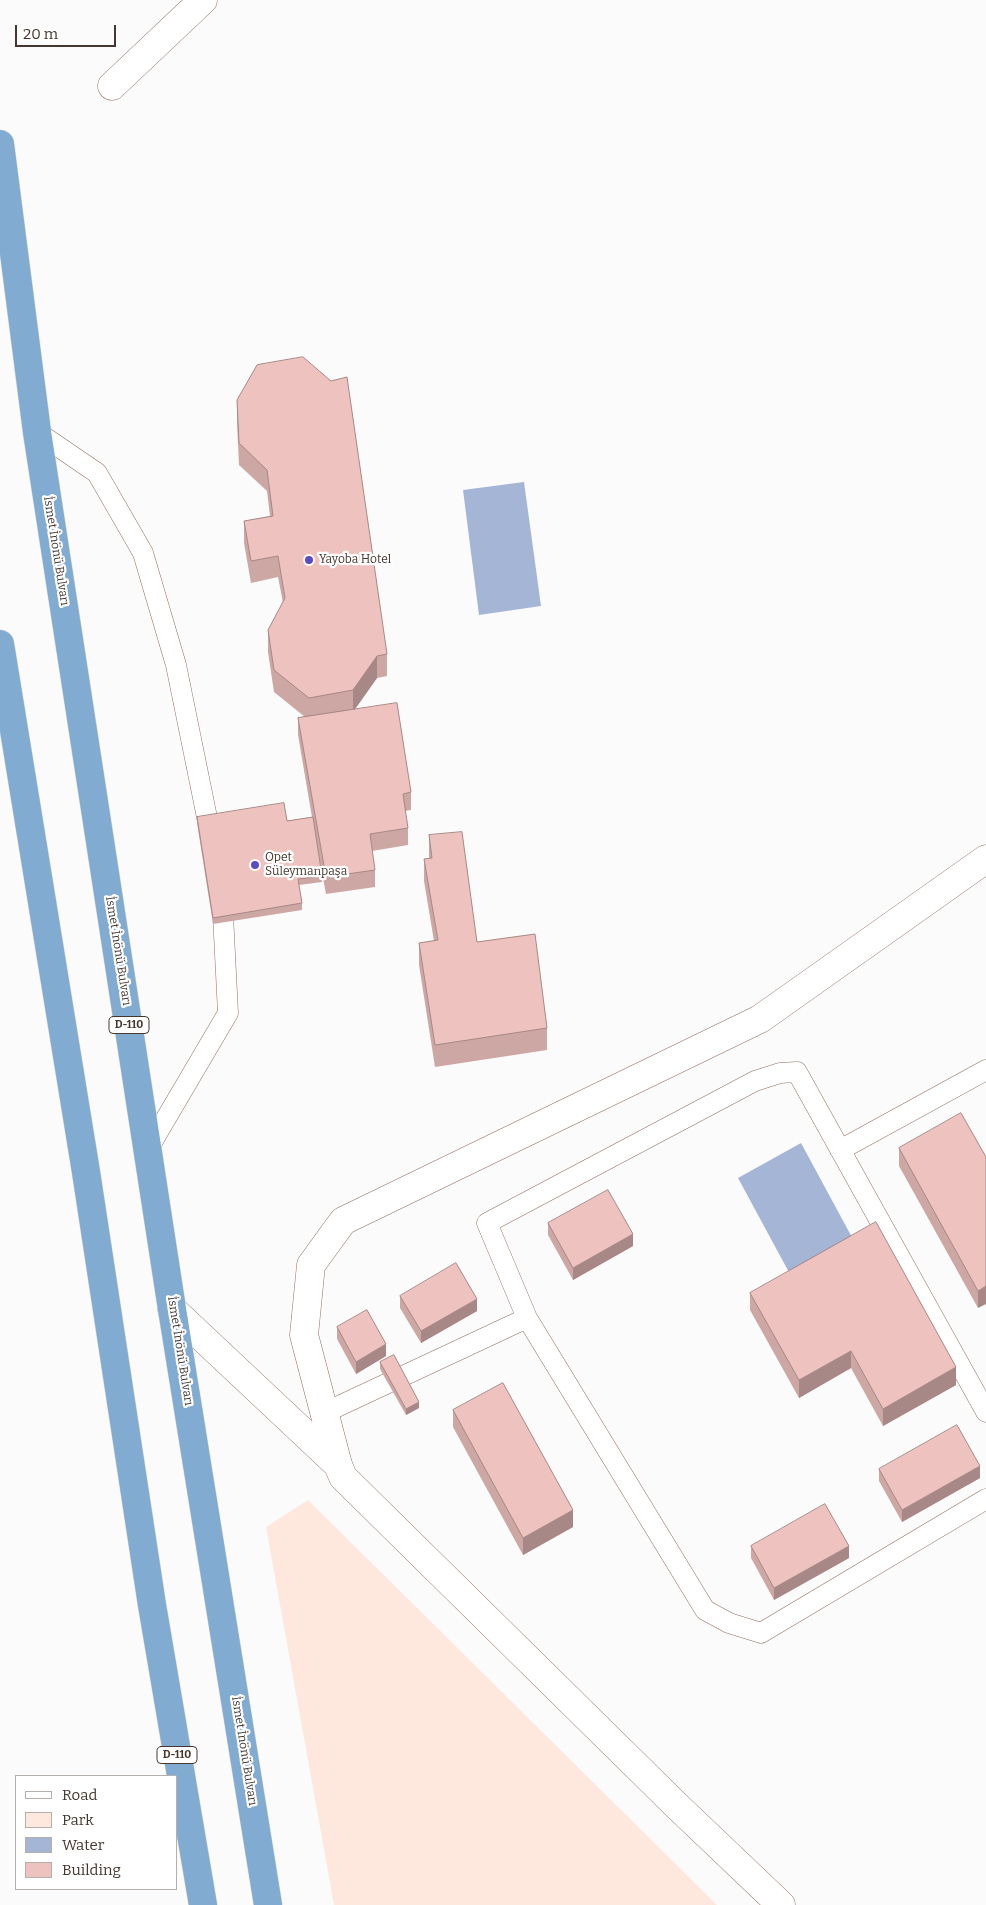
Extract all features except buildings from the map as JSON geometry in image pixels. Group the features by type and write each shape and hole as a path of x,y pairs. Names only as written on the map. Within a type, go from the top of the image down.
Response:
{"highway":[{"name":"İsmet İnönü Bulvarı","path":"0,144 37,432 172,1309 268,1905"},
{"name":"D-110","path":"0,644 85,1163 152,1605 203,1905"}],"street":[{"path":"112,86 203,0"},
{"path":"781,1905 669,1798 343,1477 338,1465 304,1335 311,1265 344,1221 760,1019 986,859"},
{"path":"172,1309 338,1465"}],"lane":[{"path":"37,432 98,473 143,553 176,665 223,901 228,1013 148,1149"},
{"path":"986,1412 797,1072 780,1073 755,1081 487,1223 527,1318 705,1610 729,1623 761,1634 986,1499"},
{"path":"840,1150 985,1073"},
{"path":"324,1413 527,1318"}],"green space":[{"path":"308,1500 717,1905 334,1905 266,1527"}],"water":[{"path":"524,482 541,606 479,615 463,490"},
{"path":"801,1143 854,1241 791,1276 738,1178"}],"place":[{"name":"Yayoba Hotel","path":"309,560"},
{"name":"Opet Süleymanpaşa","path":"255,865"}]}
